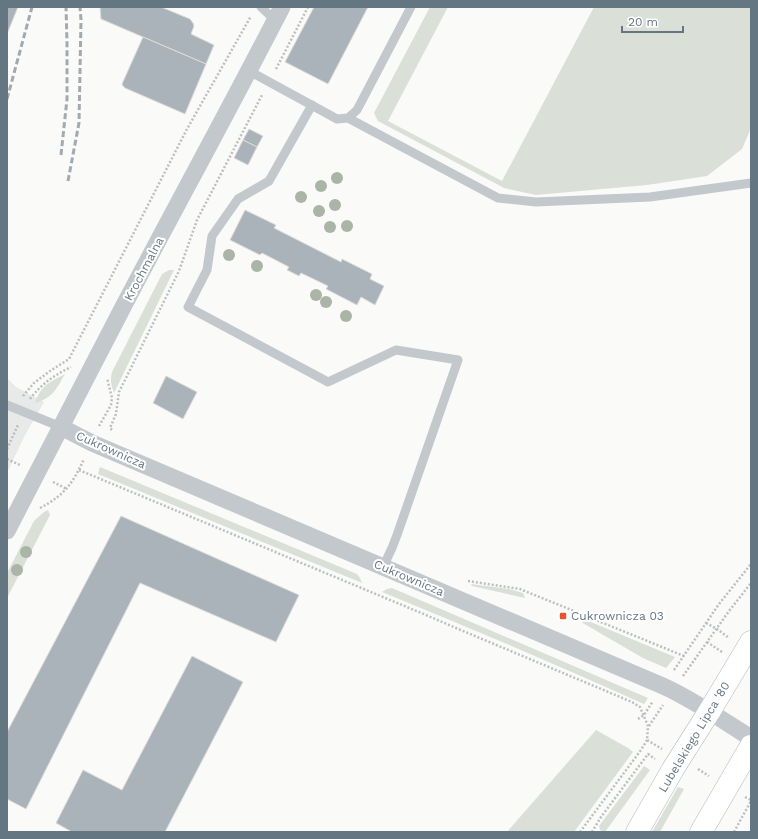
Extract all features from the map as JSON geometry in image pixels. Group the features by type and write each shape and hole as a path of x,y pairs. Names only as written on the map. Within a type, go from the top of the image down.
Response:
{"main road":[{"name":"Lubelskiego Lipca '80","path":"637,832 751,642"},
{"path":"701,832 751,746"}],"street":[{"name":"Krochmalna","path":"7,531 279,13"},
{"name":"Cukrownicza","path":"61,427 92,442 668,688 751,738"}],"lane":[{"path":"348,118 358,110 411,7"},
{"path":"257,9 279,13"},
{"path":"249,71 337,119 348,118 498,198 536,202 650,197 751,182"},
{"path":"312,105 269,181 238,199 212,236 207,270 188,307 328,382 396,350 458,360 397,535 383,567"},
{"path":"16,408 61,427"}],"path":[{"path":"110,428 116,414 120,392 179,271 197,220 308,7"},
{"path":"7,449 16,408 20,399 34,383 69,359 187,129 257,9"},
{"path":"16,408 30,399 44,384 72,366"},
{"path":"79,470 632,702 640,707 648,726"},
{"path":"580,832 641,750 647,740 648,726 684,656 719,604 751,564"},
{"path":"461,580 520,589 684,656"},
{"path":"638,719 644,715 668,688 751,583"},
{"path":"647,740 751,801 734,832"},
{"path":"592,832 601,817 648,754 657,760"}],"shaded area":[{"path":"430,7 448,7 388,121 502,181 594,7 751,7 751,128 742,149 707,176 647,185 536,195 504,188 378,121 374,113"},
{"path":"169,270 174,270 114,393 111,382 112,372 162,274"},
{"path":"65,374 54,392 41,401 35,403 43,388 50,382"},
{"path":"7,378 16,387 44,402 25,435 7,473"},
{"path":"100,467 357,574 362,583 98,474"},
{"path":"48,510 50,515 7,598 7,573 34,521"},
{"path":"471,584 509,589 523,593 525,598 472,586"},
{"path":"392,588 648,698 644,704 514,647 382,592"},
{"path":"586,620 675,657 666,668 643,658 581,622"},
{"path":"596,730 633,752 574,832 507,832"},
{"path":"644,766 650,770 605,832 600,830 599,826"},
{"path":"678,787 684,789 660,832 652,832"}],"building":[{"path":"7,7 18,7 7,34"},
{"path":"100,7 161,7 190,19 194,26 191,34 214,45 206,64 101,19"},
{"path":"314,7 368,7 328,84 285,62"},
{"path":"143,37 206,64 185,114 123,86 122,84"},
{"path":"249,129 263,136 257,147 243,140"},
{"path":"243,140 257,147 248,165 234,158"},
{"path":"245,210 276,225 274,228 341,262 342,259 372,274 370,279 384,286 375,305 361,297 357,305 326,289 328,286 301,273 299,276 287,270 289,267 262,253 260,255 230,240"},
{"path":"166,376 197,392 183,419 153,403"},
{"path":"121,516 299,595 276,642 140,583 26,809 7,799 7,732"},
{"path":"192,656 243,682 165,832 72,832 56,823 83,770 122,790"}],"railway":[{"path":"7,99 32,7"},
{"path":"61,155 67,99 66,7"},
{"path":"68,181 79,123 80,7"}],"place":[{"name":"Cukrownicza 03","path":"563,616"}]}
